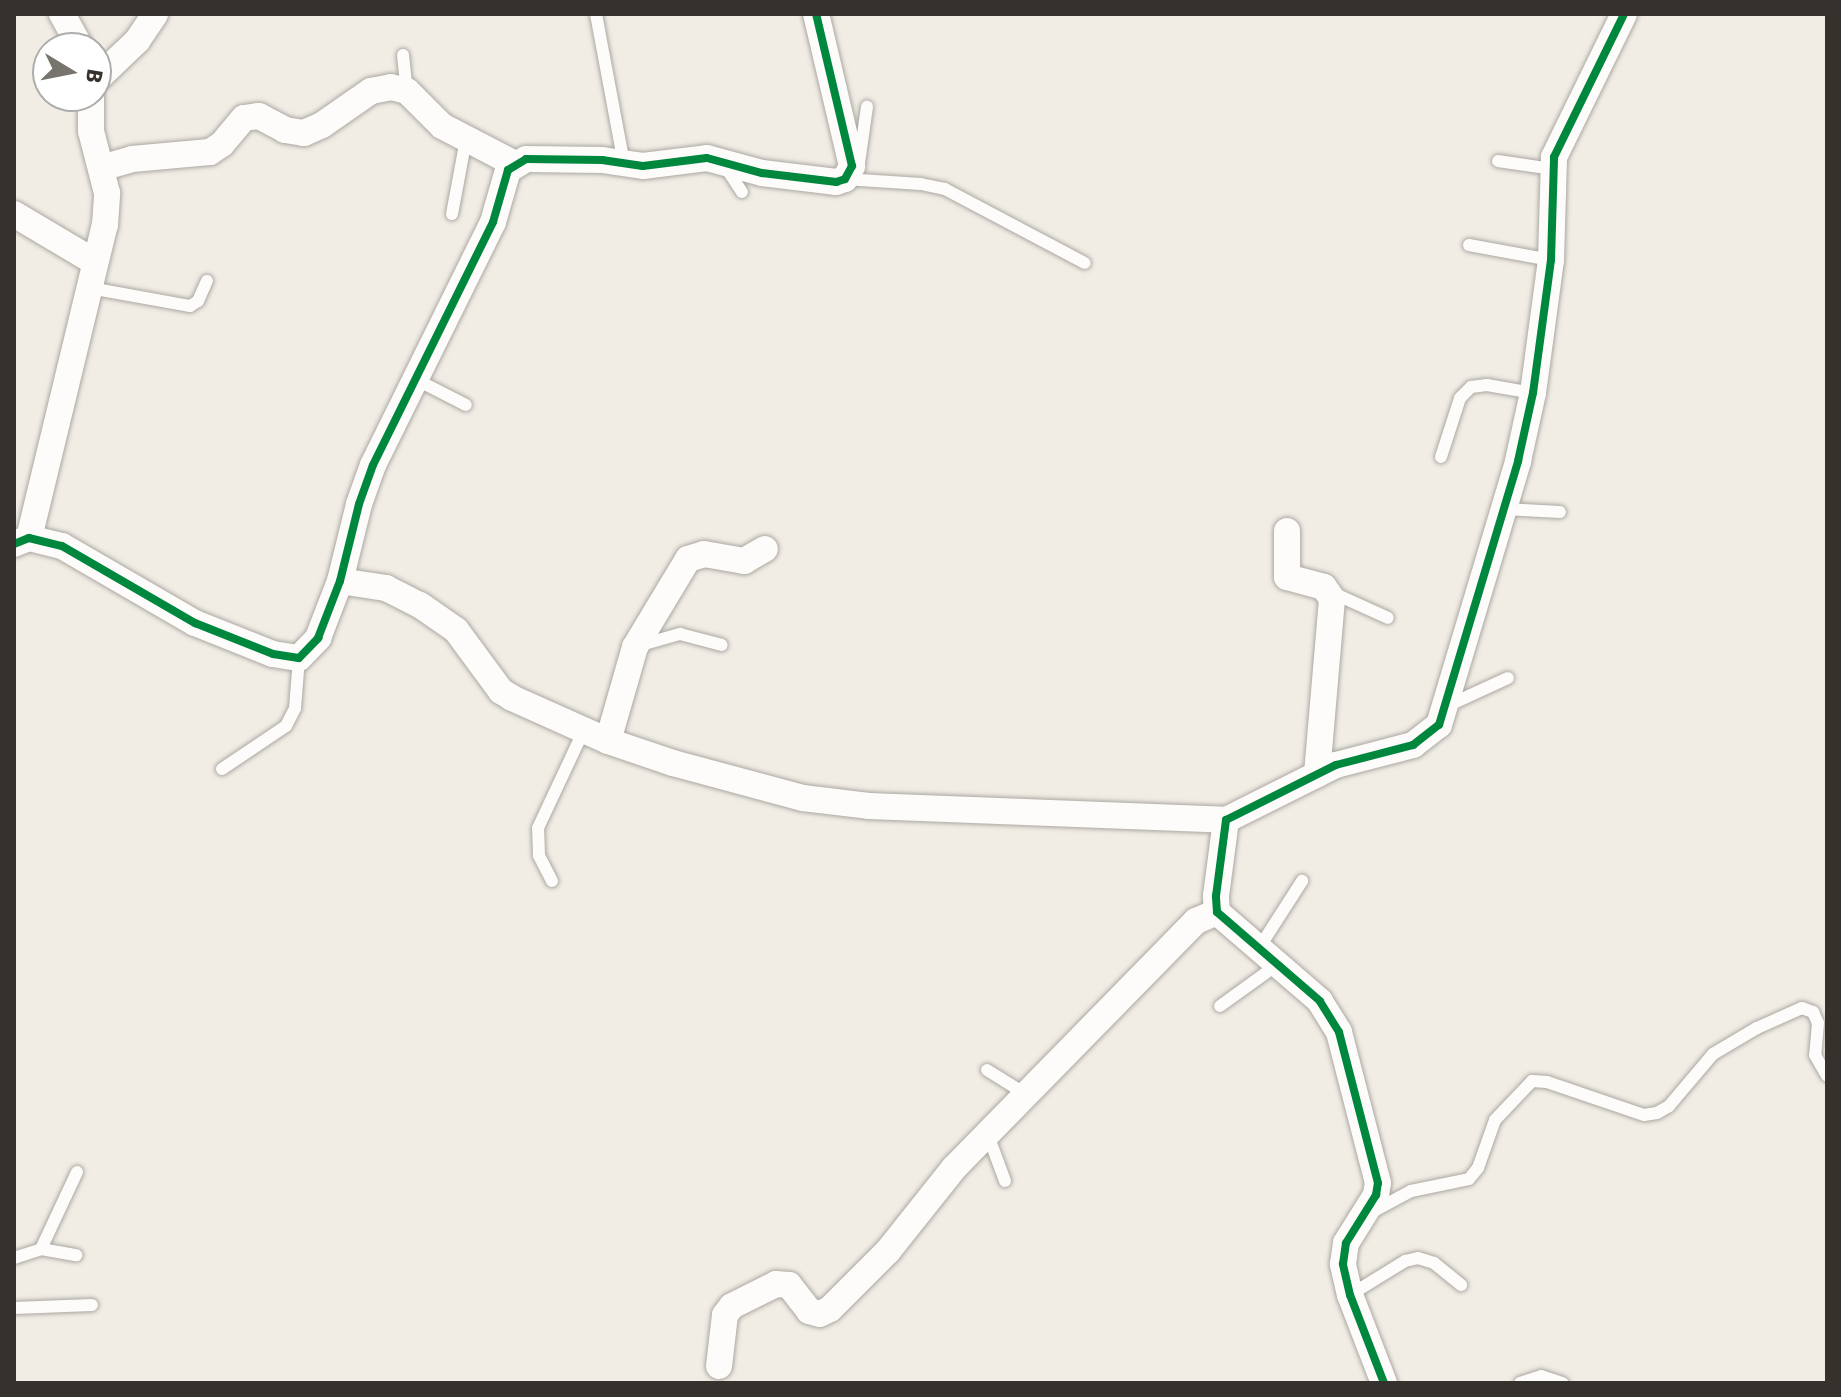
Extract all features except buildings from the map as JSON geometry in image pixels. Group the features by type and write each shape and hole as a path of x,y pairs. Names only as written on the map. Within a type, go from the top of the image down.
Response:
{"street":[{"path":"62,14 72,32"},
{"path":"112,65 137,41 155,14"},
{"path":"91,112 91,131 101,168 106,208 92,275 22,541 62,546 195,623 273,654 299,658 318,638 340,581 359,504 373,465 493,222 508,170 526,159 656,166 688,159 721,160 762,173 836,182 851,180 852,166 816,14"},
{"path":"340,581 386,588 420,605 456,630 501,691 596,736 673,763 803,798 869,806 1226,820 1336,765 1413,745 1439,725 1447,706 1456,662 1504,509 1533,393 1551,260 1553,169 1558,145 1624,14"},
{"path":"101,168 132,159 210,152 222,144 244,118 259,116 285,130 304,133 322,125 371,91 391,87 407,91 442,126 515,164"},
{"path":"14,214 92,275"},
{"path":"1287,531 1287,577 1330,591 1317,774"},
{"path":"596,736 635,647 688,559 704,554 744,561 765,549"},
{"path":"1226,820 1217,883 1217,912 1320,1001 1339,1032 1378,1183 1376,1195 1356,1222 1346,1243 1343,1264 1350,1295 1384,1383"},
{"path":"719,1366 725,1315 732,1306 776,1284 789,1285 809,1311 820,1314 830,1309 888,1251 954,1168 1196,921 1217,912"}],"lane":[{"path":"596,14 624,164"},
{"path":"403,55 407,91"},
{"path":"867,107 851,180 921,184 945,189 1085,263"},
{"path":"452,214 466,139"},
{"path":"721,160 742,192"},
{"path":"1498,161 1553,169"},
{"path":"1469,245 1551,260"},
{"path":"92,275 190,306 198,301 207,281"},
{"path":"415,379 466,405"},
{"path":"1441,457 1460,398 1471,387 1487,385 1533,393"},
{"path":"1504,509 1560,512"},
{"path":"1330,591 1388,618"},
{"path":"635,647 680,634 722,645"},
{"path":"222,769 280,734 286,726 295,708 299,658"},
{"path":"1447,706 1508,678"},
{"path":"552,881 539,855 538,828 596,736"},
{"path":"1220,1006 1268,956 1302,881"},
{"path":"1356,1222 1411,1191 1469,1179 1478,1168 1495,1120 1532,1081 1547,1082 1644,1115 1657,1113 1669,1106 1713,1054 1776,1018 1802,1008 1813,1012 1818,1023 1815,1055 1827,1076"},
{"path":"987,1070 1027,1095"},
{"path":"988,1135 1005,1181"},
{"path":"41,1249 77,1172"},
{"path":"14,1258 41,1249 76,1255"},
{"path":"1350,1295 1405,1261 1418,1258 1434,1263 1461,1285"},
{"path":"14,1308 92,1305"},
{"path":"1520,1383 1541,1376 1563,1383"}],"cycle path":[{"path":"14,544 29,538 62,546 195,623 273,654 299,658 318,638 340,581 359,504 373,465 493,222 508,170 526,159 602,160 643,166 707,158 762,173 836,182 845,179 852,166 816,14"},
{"path":"1384,1383 1350,1295 1343,1264 1346,1243 1376,1195 1378,1183 1339,1032 1320,1001 1217,912 1216,896 1226,820 1336,765 1413,745 1439,725 1518,461 1533,393 1551,260 1554,157 1624,14"}]}
